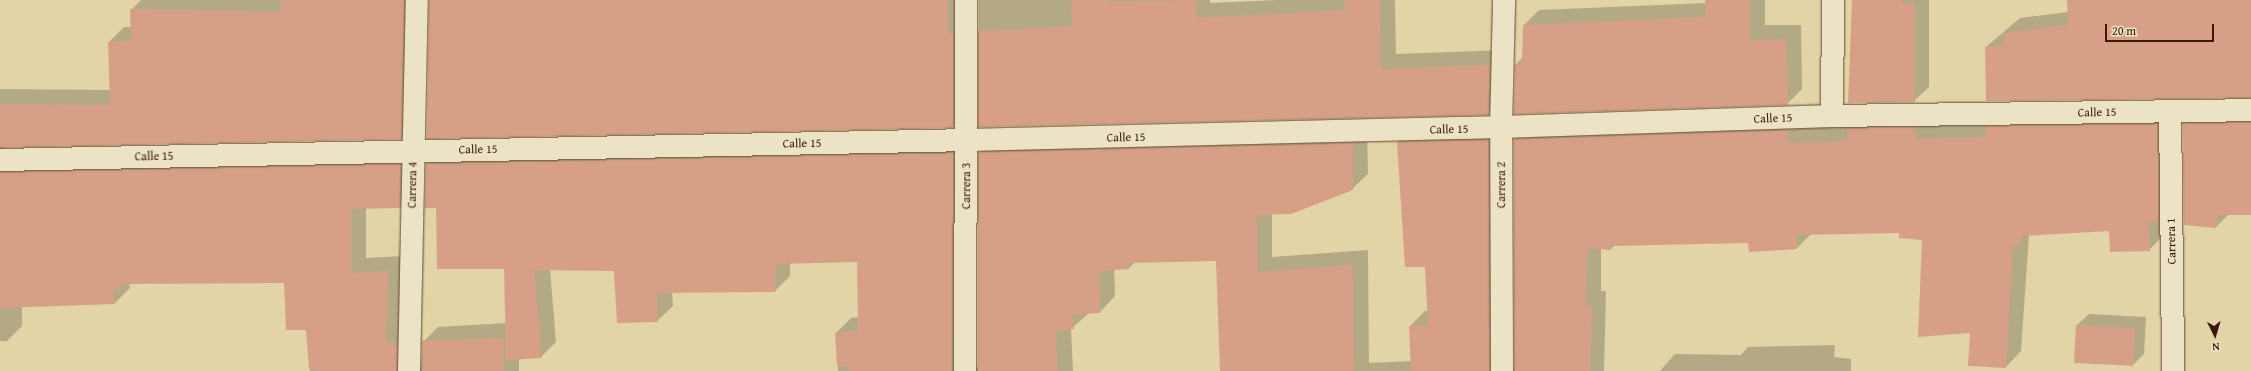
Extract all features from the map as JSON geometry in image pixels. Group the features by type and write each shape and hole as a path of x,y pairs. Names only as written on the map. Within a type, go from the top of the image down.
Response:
{"street":[{"name":"Carrera 4","path":"409,371 416,0"},
{"name":"Carrera 3","path":"965,371 967,140 966,0"},
{"name":"Carrera 2","path":"1502,371 1501,128 1504,0"},
{"path":"1832,116 1833,0"},
{"name":"Calle 15","path":"0,160 1501,128 1832,116 2251,110"},
{"name":"Carrera 1","path":"2170,111 2173,371"}],"building":[{"path":"281,0 404,0 402,139 0,148 0,104 110,105 108,42 131,41 130,9 280,12"},
{"path":"429,0 947,0 948,33 953,33 953,128 427,139"},
{"path":"1071,0 1109,0 1109,2 1195,0 1196,18 1345,10 1345,0 1380,0 1381,69 1490,65 1489,115 978,127 978,31 1072,26"},
{"path":"1705,0 1750,0 1750,40 1786,39 1788,105 1514,114 1515,64 1522,63 1523,25 1706,17"},
{"path":"1852,0 1902,0 1902,4 1915,3 1915,102 1848,103"},
{"path":"2067,0 2251,0 2251,98 1986,101 1985,47 2004,45 2004,33 2068,25"},
{"path":"2251,122 2251,215 2217,215 2216,228 2184,225 2183,123"},
{"path":"2158,124 2159,222 2149,221 2150,251 2110,252 2109,231 2021,236 2020,245 2013,245 2006,368 1968,366 1970,333 1918,337 1922,240 1899,238 1899,233 1796,235 1797,249 1749,252 1748,243 1612,246 1611,250 1587,248 1586,306 1592,306 1590,371 1514,371 1514,139 1788,130 1788,143 1847,141 1847,128 1915,127 1915,139 1986,137 1986,126"},
{"path":"1489,140 1490,371 1411,371 1409,326 1428,325 1425,267 1405,267 1397,142"},
{"path":"1353,143 1353,190 1291,214 1257,215 1258,272 1353,265 1354,371 1220,371 1216,261 1129,263 1129,269 1099,271 1100,313 1073,314 1074,329 1056,332 1058,371 978,371 978,152"},
{"path":"953,153 952,371 849,371 849,367 837,366 835,333 858,330 857,262 775,264 775,292 657,293 658,322 617,323 614,271 534,270 542,358 506,360 504,269 437,269 436,208 425,208 426,164"},
{"path":"401,164 400,208 351,209 351,273 388,271 386,343 397,343 397,371 323,371 309,369 306,330 286,330 284,283 120,284 120,290 113,290 115,304 0,308 0,172"},
{"path":"2076,325 2135,328 2133,366 2074,363"},
{"path":"503,338 504,371 423,371 422,341"}]}
